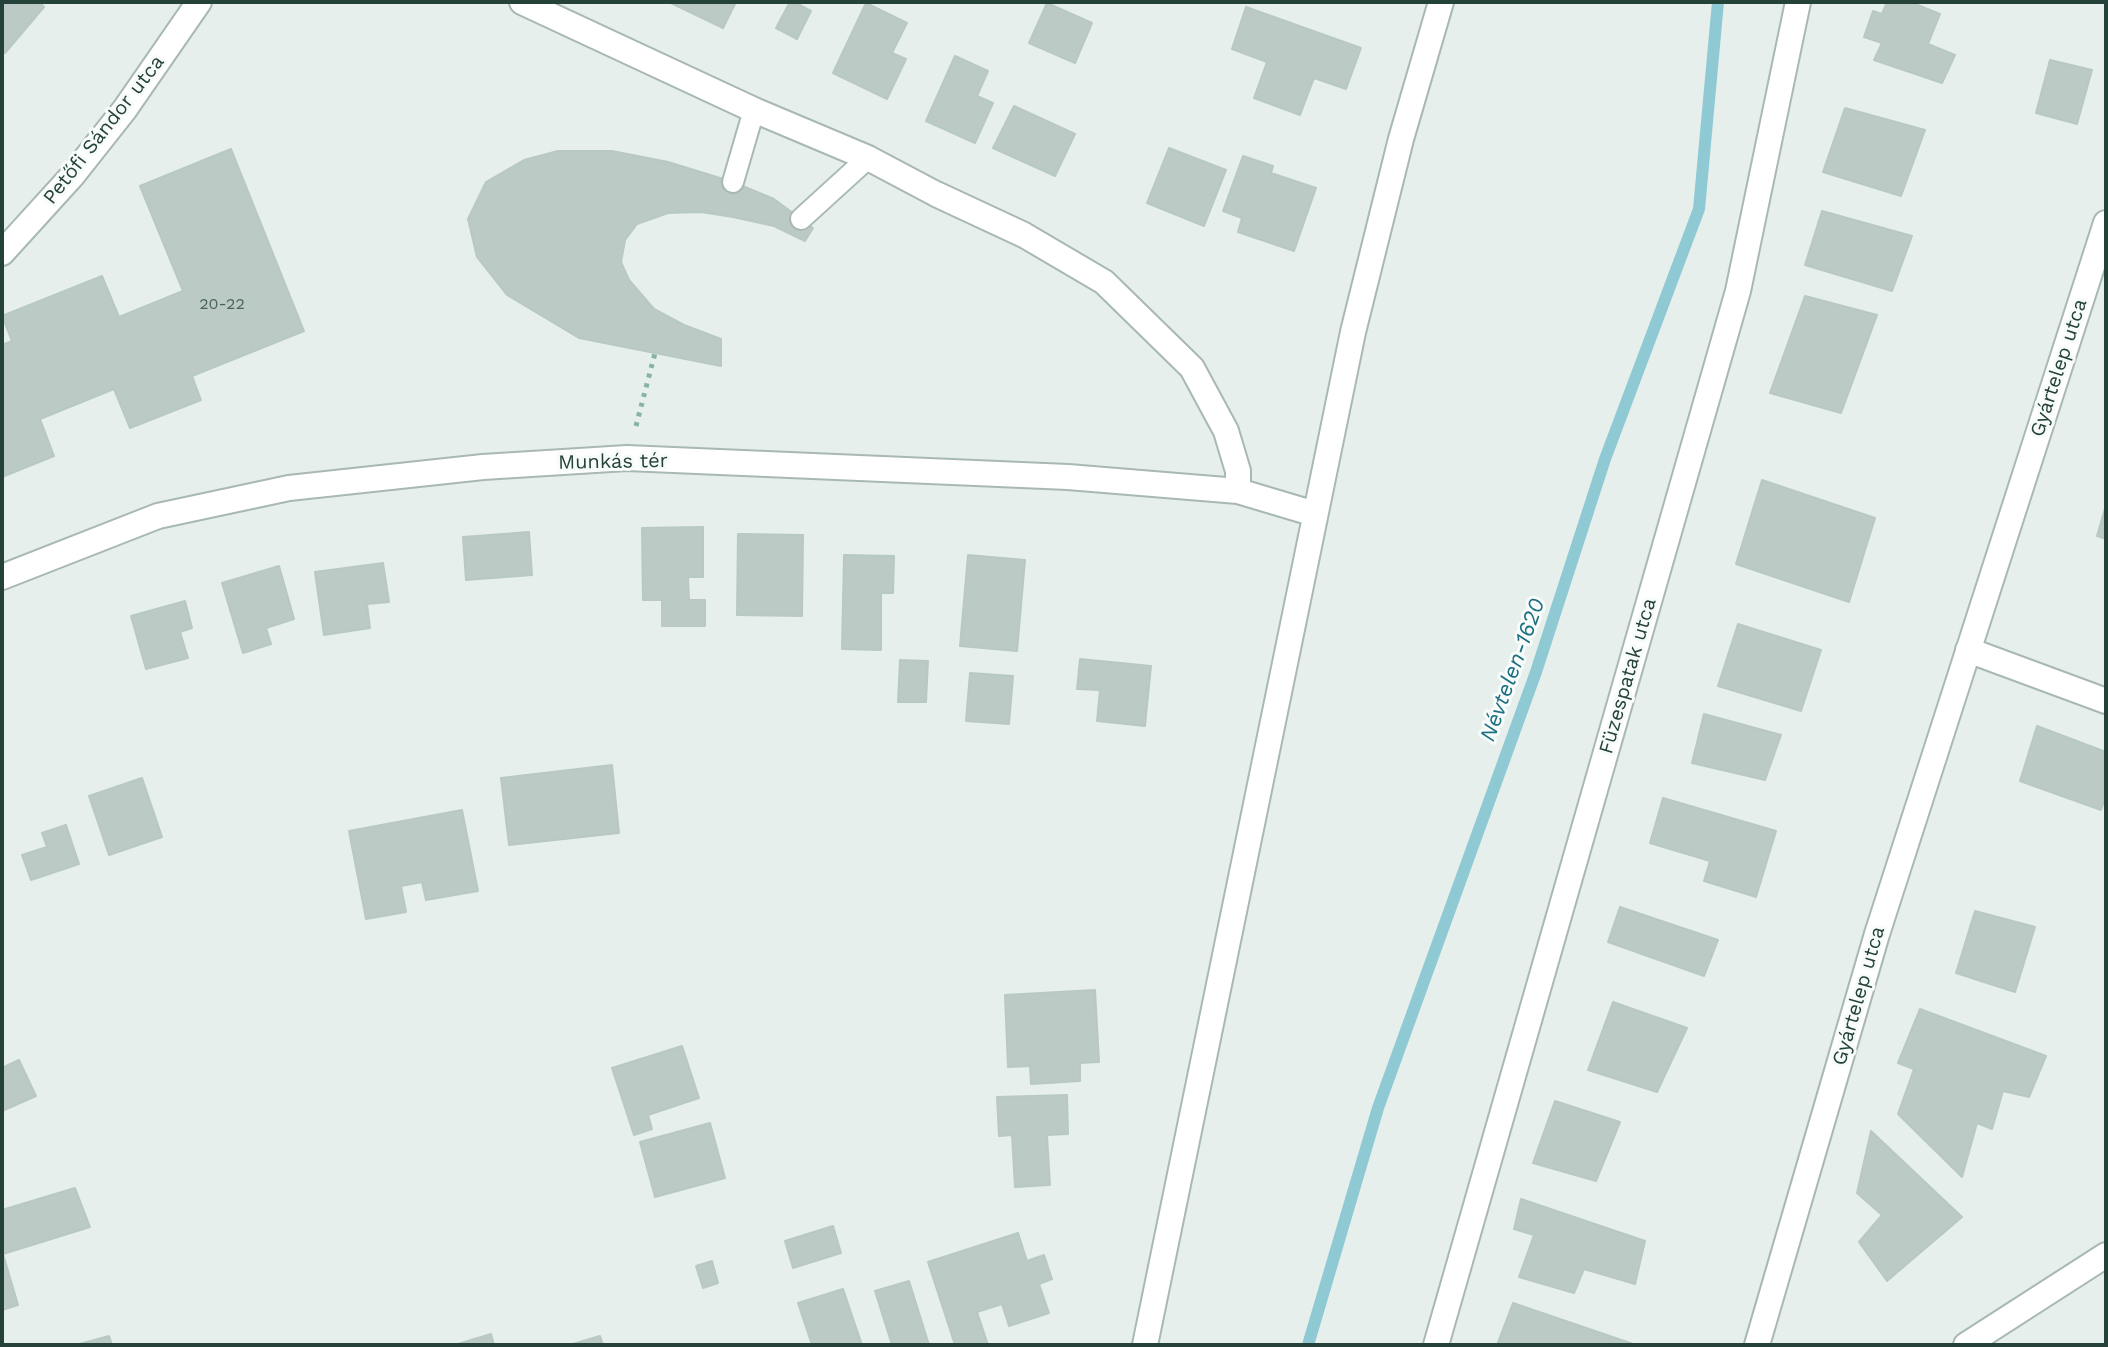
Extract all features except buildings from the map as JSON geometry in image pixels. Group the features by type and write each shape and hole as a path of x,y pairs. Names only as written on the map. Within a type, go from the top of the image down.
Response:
{"street":[{"name":"Petőfi Sándor utca","path":"2,253 108,131 199,2"},
{"path":"522,2 754,110 868,158 1024,235 1104,282 1192,368 1226,431 1238,471 1238,491"},
{"path":"1145,1345 1356,317 1401,139 1441,2"},
{"name":"Füzespatak utca","path":"1436,1345 1738,291 1798,2"},
{"name":"Gyártelep utca","path":"1757,1345 1877,934 2106,223"},
{"name":"Munkás tér","path":"2,577 158,516 289,488 483,467 627,458 1068,477 1238,491 1315,514"},
{"path":"1968,650 2106,701"},
{"path":"1966,1345 2106,1255"}],"lane":[{"path":"733,182 754,110"},
{"path":"801,219 868,158"}],"path":[{"path":"627,458 655,353"}],"waterway":[{"name":"Névtelen-1620","path":"1308,1345 1378,1108 1536,672 1605,459 1699,209 1718,2"}]}
